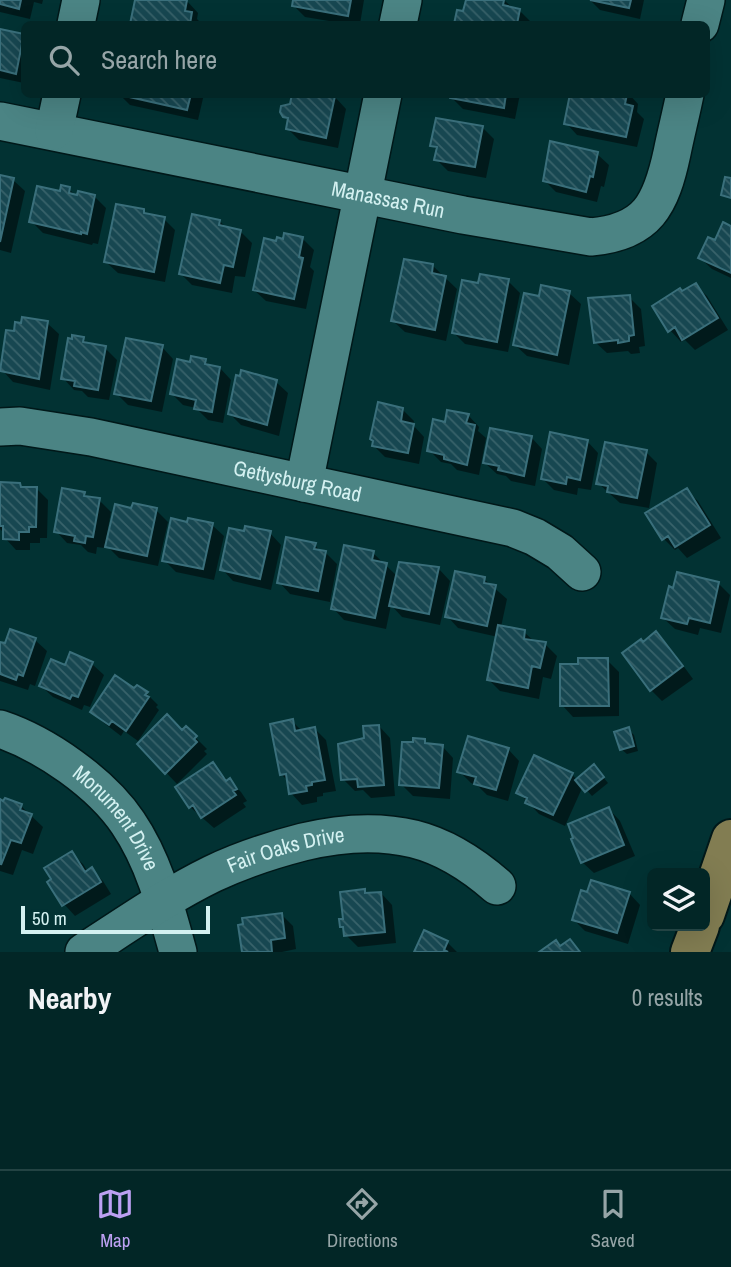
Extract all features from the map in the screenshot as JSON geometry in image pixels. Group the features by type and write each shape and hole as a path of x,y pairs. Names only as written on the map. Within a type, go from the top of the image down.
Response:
{"main road":[{"path":"710,900 731,839"},
{"path":"690,952 699,931"}],"street":[{"path":"77,21 81,0"},
{"path":"399,21 403,0"},
{"path":"701,21 706,0"},
{"path":"54,131 61,98"},
{"path":"304,483 382,98"},
{"name":"Manassas Run","path":"0,121 463,215 591,237 608,236 628,229 646,216 659,199 666,183 684,98"},
{"name":"Gettysburg Road","path":"0,426 20,426 91,437 513,528 560,552 582,572"},
{"name":"Monument Drive","path":"0,729 34,744 69,765 100,791 127,821 142,847 164,900 178,952"},
{"name":"Fair Oaks Drive","path":"84,952 164,900 214,873 274,850 321,838 361,832 415,839 447,851 476,868 497,886"}],"building":[{"path":"0,0 21,0 19,9 0,4"},
{"path":"135,0 187,0 185,11 192,12 190,21 131,21"},
{"path":"293,0 351,0 348,16 292,6"},
{"path":"466,0 504,0 503,5 520,9 518,21 455,21 457,10 463,11"},
{"path":"590,0 631,0 629,8"},
{"path":"0,29 21,33 16,74 0,70"},
{"path":"134,98 190,98 187,110"},
{"path":"291,98 335,98 326,138 286,129 288,118 283,117 280,112 281,106 290,104"},
{"path":"450,98 505,98 504,108"},
{"path":"569,98 626,98 625,104 633,106 626,137 564,124"},
{"path":"436,118 483,126 475,167 434,160 437,147 430,146"},
{"path":"550,141 598,152 593,177 590,176 586,192 543,181"},
{"path":"0,175 14,178 0,242"},
{"path":"725,177 731,178 731,198 721,195"},
{"path":"61,185 70,187 69,193 77,195 78,191 95,195 87,234 29,222 37,186 60,191"},
{"path":"116,204 144,209 144,213 165,217 154,272 104,262"},
{"path":"192,214 220,220 219,225 241,230 233,267 224,265 220,283 179,274"},
{"path":"723,222 731,226 731,273 698,258 708,237 715,240"},
{"path":"284,233 303,237 299,257 303,258 294,299 253,290 264,238 276,241 277,237 283,239"},
{"path":"404,259 433,264 432,273 446,276 435,330 391,321"},
{"path":"480,274 509,279 497,342 452,333 462,280 478,283"},
{"path":"696,283 718,318 682,340 675,327 668,332 652,306 680,288 682,291"},
{"path":"541,285 570,291 557,355 513,345 524,293 539,296"},
{"path":"630,295 634,335 629,336 629,341 594,343 588,298"},
{"path":"22,317 48,321 39,379 0,371 6,330 14,331 15,322 21,323"},
{"path":"72,335 84,337 83,342 106,346 98,390 74,386 75,381 61,379 68,338 72,339"},
{"path":"126,338 163,345 151,401 114,394"},
{"path":"191,356 206,359 205,364 220,367 212,412 194,409 196,400 170,394 177,359 190,362"},
{"path":"241,370 277,380 267,425 228,414 236,375 240,376"},
{"path":"378,402 403,408 401,421 414,424 408,453 372,446 373,441 370,439"},
{"path":"447,410 469,414 466,423 475,425 467,465 427,451 433,419 445,422"},
{"path":"490,428 532,436 524,476 498,470 499,466 483,463"},
{"path":"550,432 588,440 580,480 567,477 566,484 541,479"},
{"path":"605,442 647,450 637,498 607,492 608,486 596,484"},
{"path":"0,482 20,483 21,487 37,487 36,527 29,527 29,532 19,532 19,540 3,539 3,526 0,526"},
{"path":"62,488 85,492 84,496 100,498 93,537 86,536 85,543 74,541 75,536 54,532"},
{"path":"687,488 710,525 675,547 668,536 662,540 645,513"},
{"path":"133,503 157,508 147,556 105,547 115,504 131,508"},
{"path":"171,518 213,523 203,569 162,561"},
{"path":"245,526 271,531 260,579 220,570 229,528 244,531"},
{"path":"286,537 316,543 314,549 326,551 318,591 277,583"},
{"path":"344,545 374,551 372,560 387,563 375,618 331,609"},
{"path":"399,562 439,567 429,614 389,606"},
{"path":"455,571 485,577 484,583 496,585 487,626 445,617"},
{"path":"677,572 719,582 710,623 689,618 687,624 661,618 669,586 673,588"},
{"path":"498,625 525,630 524,639 546,642 540,668 532,666 528,688 487,680"},
{"path":"10,629 36,638 23,676 18,674 16,680 0,674 0,642 5,643"},
{"path":"656,631 683,666 650,691 622,653 641,639 643,642"},
{"path":"70,652 93,662 78,697 72,695 70,699 39,686 51,659 65,665"},
{"path":"578,658 608,658 609,706 560,706 560,664 578,664"},
{"path":"115,675 134,688 137,685 148,692 145,695 149,697 126,731 112,721 109,725 90,712"},
{"path":"167,714 182,730 186,726 197,736 194,739 197,742 165,774 137,744"},
{"path":"293,719 295,731 315,727 325,780 312,782 312,785 306,786 307,791 289,794 286,774 280,775 270,724"},
{"path":"379,725 384,785 358,787 357,779 341,780 338,744 364,738 363,726"},
{"path":"629,727 634,746 620,750 614,732"},
{"path":"468,736 509,748 496,790 474,784 476,777 457,772"},
{"path":"413,738 425,739 425,743 443,745 439,788 399,785 402,742 413,742"},
{"path":"534,755 573,773 553,815 525,803 527,798 516,793"},
{"path":"213,762 226,781 230,778 237,789 233,791 236,795 201,818 193,805 189,808 175,787"},
{"path":"594,764 604,777 585,792 575,780"},
{"path":"5,798 22,804 20,810 32,814 21,843 11,840 1,865 0,799 3,801"},
{"path":"609,807 624,845 581,863 568,824"},
{"path":"72,851 85,872 92,867 101,882 62,906 47,882 51,879 44,868"},
{"path":"591,880 630,892 617,933 572,920 581,890 587,892"},
{"path":"365,889 365,893 381,892 385,932 344,936 339,919 343,919 340,892"},
{"path":"282,913 285,938 271,940 272,952 242,952 238,925 243,924 242,918"},
{"path":"424,930 448,941 444,950 448,952 414,952"},
{"path":"570,939 580,952 539,952 556,940 560,946"}]}
